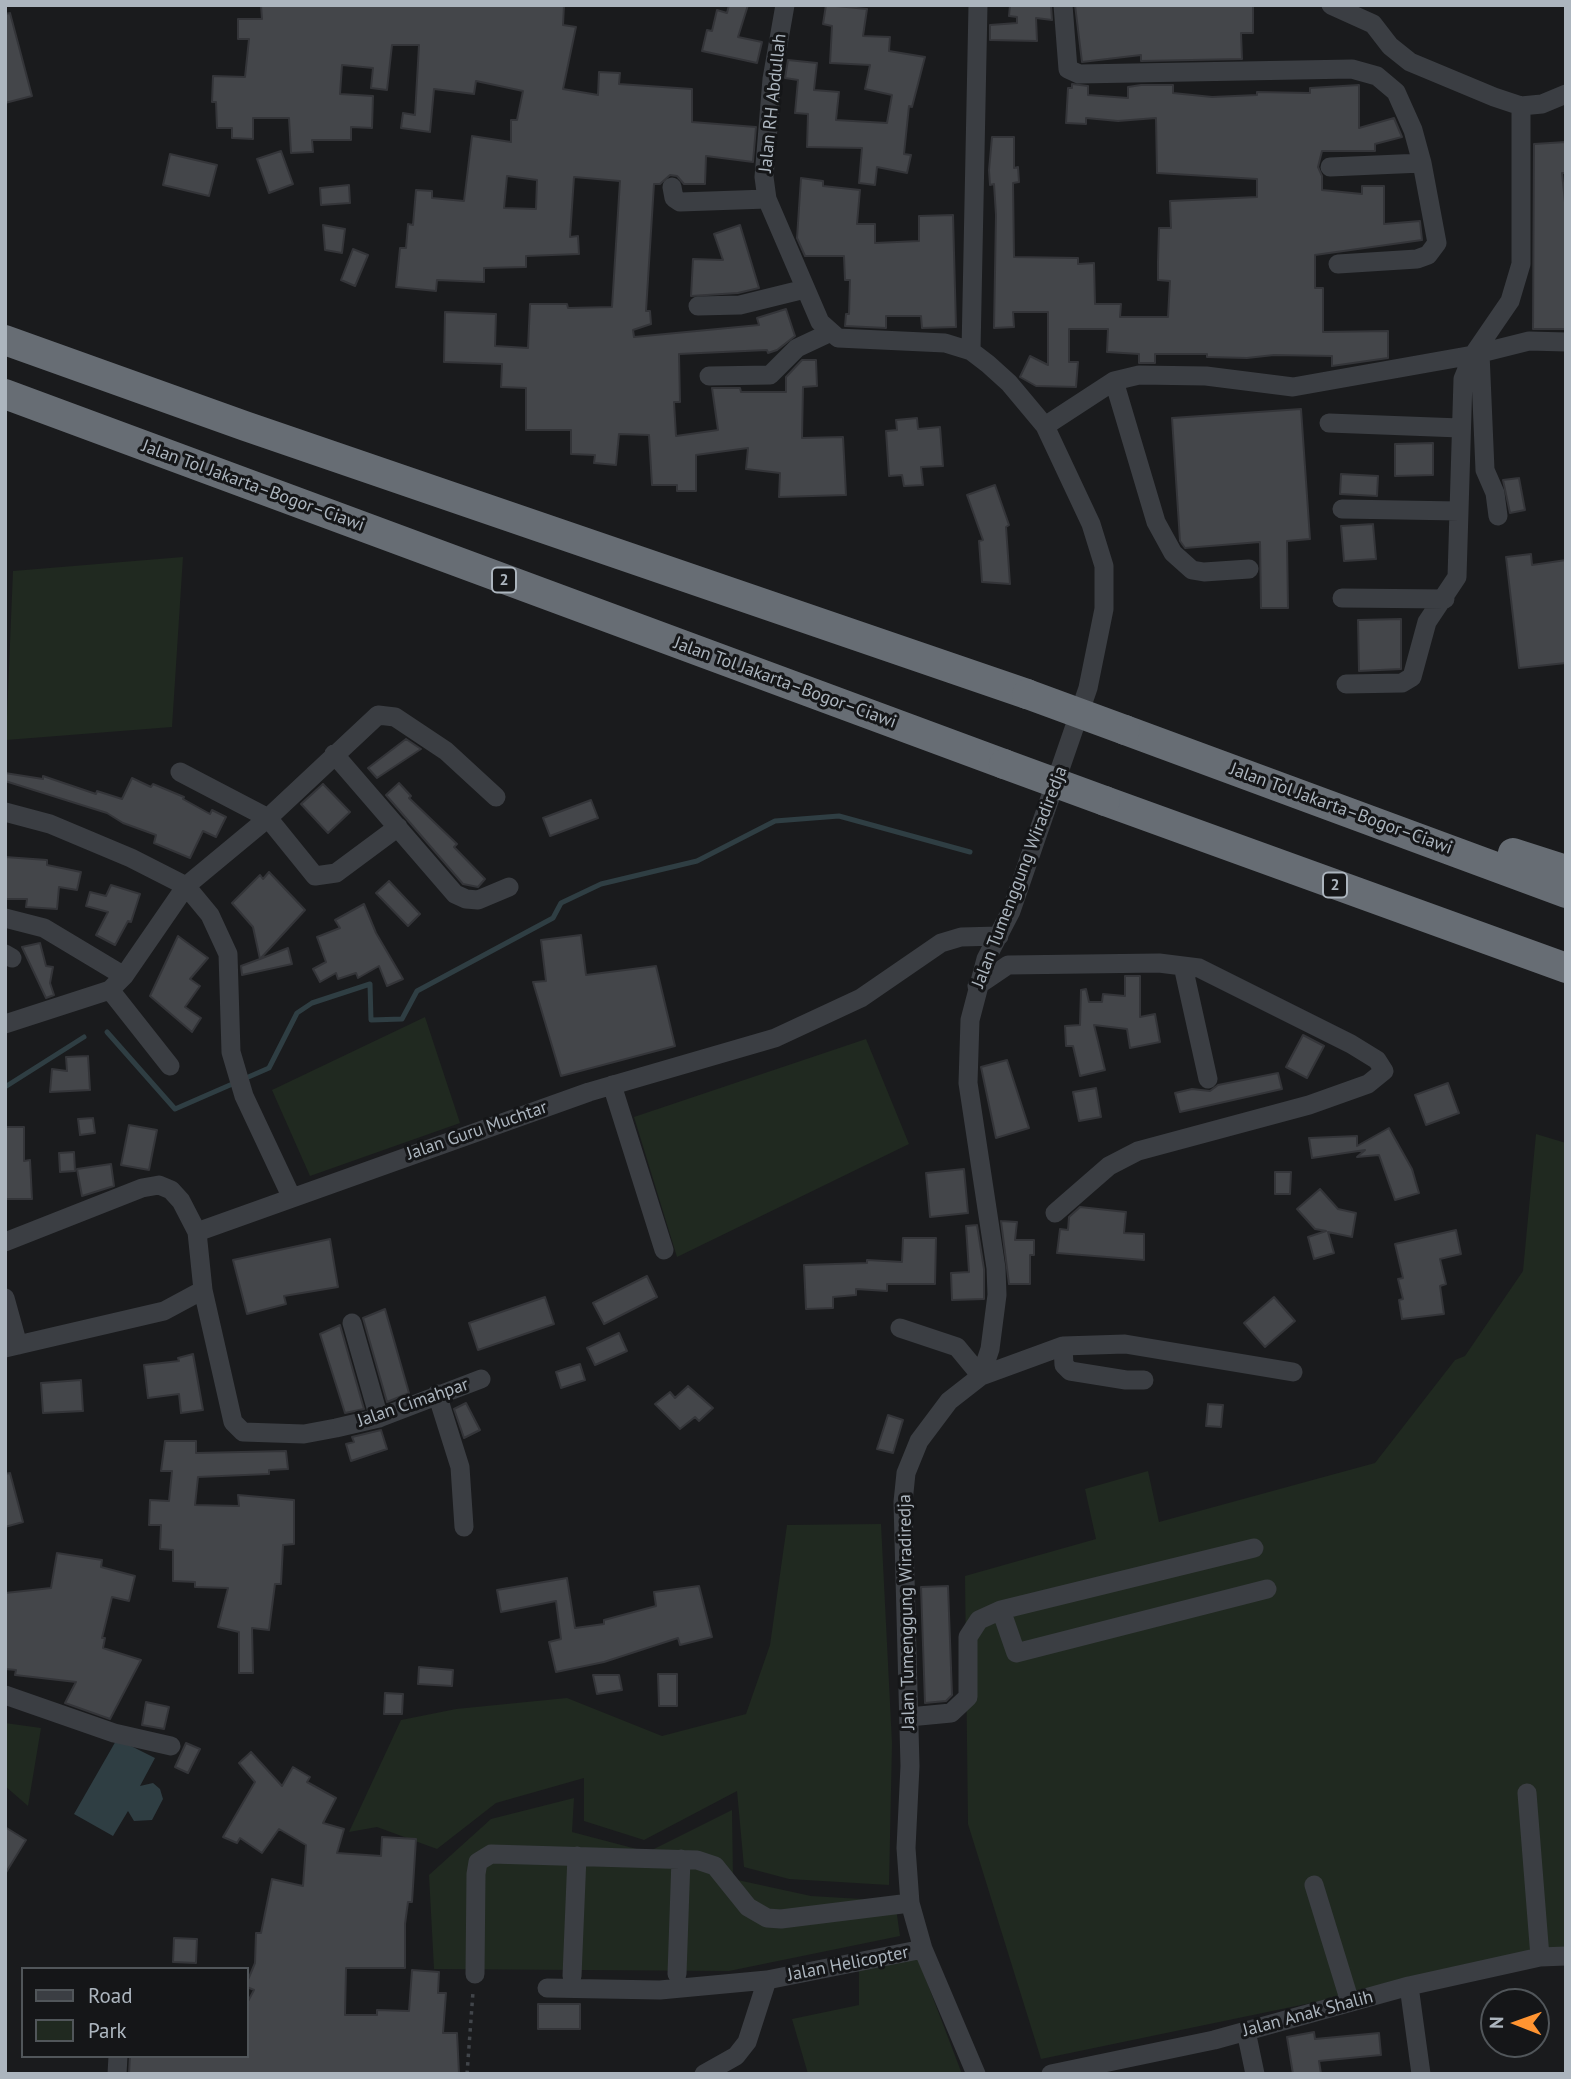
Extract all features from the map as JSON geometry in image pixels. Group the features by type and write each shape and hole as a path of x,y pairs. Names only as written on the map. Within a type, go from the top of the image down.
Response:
{"highway":[{"name":"Jalan Tol Jakarta–Bogor–Ciawi","path":"5,340 245,426 1027,694 1566,893"},
{"name":"Jalan Tol Jakarta–Bogor–Ciawi","path":"5,394 1004,764 1566,968"},
{"path":"1344,809 1475,841 1566,870"},
{"path":"1236,849 1329,895 1566,990"}],"street":[{"name":"Jalan RH Abdullah","path":"785,5 769,101 764,177 767,200 820,322 829,333"},
{"path":"971,351 978,5"},
{"path":"1063,5 1068,69 1079,74 1352,69 1377,76 1396,92 1422,163 1438,234 1433,250 1417,258 1338,264"},
{"path":"1331,5 1373,24 1390,46 1410,62 1521,106 1542,104 1566,94"},
{"path":"1346,684 1402,682 1412,677 1422,634 1457,578 1463,379 1510,301 1521,264 1521,106"},
{"path":"1330,167 1422,163"},
{"path":"671,187 674,198 680,202 767,200"},
{"path":"698,306 740,305 805,289"},
{"path":"709,376 770,375 797,348 829,333 856,341 946,343 971,351 1009,383 1045,426 1114,381 1139,375 1206,376 1293,387 1477,354 1529,341 1566,342"},
{"path":"1477,354 1485,470 1495,492 1498,516"},
{"path":"1114,381 1156,522 1173,552 1192,570 1204,572 1249,569"},
{"path":"1329,423 1460,428"},
{"name":"Jalan Tumenggung Wiradiredja","path":"976,2074 923,1949 910,1903 906,1848 909,1717 903,1560 906,1473 919,1441 938,1415 981,1376 990,1349 997,1295 989,1204 967,1065 977,986 1057,785 1088,688 1104,609 1104,566 1091,524 1045,426"},
{"path":"1342,509 1459,511"},
{"path":"1342,598 1445,599"},
{"path":"5,1024 110,990 124,976 186,886 268,818 378,715 395,717 446,751 496,797"},
{"path":"334,754 456,894 467,900 478,900 509,887"},
{"path":"180,772 268,818 315,876 336,873 398,827"},
{"path":"5,811 71,832 131,858 186,886 210,915 228,954 231,1052 244,1096 291,1196"},
{"path":"5,918 44,928 124,976"},
{"name":"Jalan Guru Muchtar","path":"197,1232 239,1219 291,1196 612,1085 775,1038 861,998 942,943 961,937 999,936"},
{"path":"977,986 1008,965 1159,963 1199,968 1351,1044 1377,1060 1384,1071 1368,1084 1309,1105 1138,1151 1110,1166 1055,1213"},
{"path":"1183,966 1208,1079"},
{"path":"110,990 170,1066"},
{"path":"612,1085 664,1250"},
{"path":"5,1242 142,1188 159,1185 171,1190 181,1201 197,1232 203,1290 163,1311 12,1347 5,1298"},
{"name":"Jalan Cimahpar","path":"203,1290 233,1422 243,1432 304,1434 379,1418 481,1379"},
{"path":"352,1323 379,1418"},
{"path":"900,1328 957,1347 981,1376 1063,1346 1125,1344 1293,1372"},
{"path":"1063,1346 1064,1365 1070,1371 1126,1380 1144,1380"},
{"path":"437,1394 460,1467 464,1527"},
{"path":"909,1717 950,1713 960,1707 969,1690 968,1637 971,1628 979,1620 1001,1610 1254,1548"},
{"path":"1001,1610 1016,1653 1267,1589"},
{"path":"5,1695 114,1733 171,1746"},
{"path":"1527,1793 1540,1957"},
{"path":"475,1974 478,1862 491,1854 697,1860 715,1866 748,1907 767,1918 910,1903"},
{"path":"572,1976 577,1856"},
{"path":"677,1974 681,1859"},
{"path":"1314,1885 1350,2002"},
{"name":"Jalan Helicopter","path":"704,2074 728,2062 747,2042 767,1980 923,1949"},
{"name":"Jalan Anak Shalih","path":"1051,2074 1073,2072 1246,2031 1409,1986 1540,1957 1566,1956"},
{"path":"547,1987 660,1990 767,1980"},
{"path":"1409,1986 1420,2074"},
{"path":"1246,2031 1255,2074"}],"path":[{"path":"467,2074 475,1974"}],"green space":[{"path":"183,557 172,727 6,740 13,571"},
{"path":"425,1017 460,1123 310,1176 272,1090"},
{"path":"866,1039 909,1144 677,1257 634,1117"},
{"path":"1536,1134 1566,1143 1566,1950 1041,2059 968,1824 965,1576 1096,1539 1085,1489 1148,1471 1159,1522 1375,1463 1455,1360 1465,1356 1523,1271"},
{"path":"881,1524 892,1743 889,1885 789,1879 744,1867 737,1791 644,1840 584,1821 584,1778 496,1803 437,1849 377,1827 349,1832 401,1720 456,1709 567,1698 662,1736 746,1714 770,1645 787,1525"},
{"path":"5,1723 41,1728 28,1806 5,1786"},
{"path":"574,1798 572,1832 648,1852 732,1810 733,1879 811,1896 895,1901 900,1936 729,1971 434,1969 429,1875 491,1819"},
{"path":"917,1956 962,2074 808,2074 792,2019 859,2005 859,1970"}],"shaded area":[{"path":"117,1739 155,1758 140,1786 153,1783 160,1789 163,1799 152,1820 134,1821 128,1811 113,1836 74,1814"}],"building":[{"path":"261,5 564,5 563,25 576,27 563,89 598,95 599,72 620,73 619,84 692,89 692,122 756,127 753,162 706,156 705,184 684,184 677,176 670,175 660,184 654,184 646,311 650,311 651,324 633,330 634,337 759,325 757,318 786,309 795,336 777,350 768,353 767,350 679,354 680,402 674,402 676,436 718,430 712,388 740,388 741,392 786,392 786,377 802,360 816,360 817,386 803,387 802,438 843,437 846,495 779,497 780,473 746,469 748,448 696,455 696,491 677,491 677,485 652,485 649,435 619,434 616,465 594,463 595,455 571,454 571,430 526,430 526,388 501,387 502,364 444,362 445,312 496,314 495,346 528,348 530,304 567,304 568,308 612,307 620,181 574,177 570,237 578,236 579,254 526,256 526,267 484,268 484,282 437,280 436,291 396,287 400,248 406,248 408,224 413,225 416,190 432,191 432,198 464,201 472,136 511,142 511,120 517,120 523,91 476,81 474,94 434,89 430,132 401,128 403,113 415,115 419,45 392,45 387,90 371,88 373,68 342,65 340,94 373,96 372,128 351,127 351,140 312,140 313,152 291,153 289,118 253,118 253,139 232,138 232,128 217,128 216,102 212,102 213,76 245,77 249,39 238,39 238,19 262,19","holes":["507,176 537,180 536,209 504,208"]},
{"path":"729,5 748,5 738,37 762,42 757,63 702,51 707,30 712,31 717,10 727,13"},
{"path":"826,5 867,9 863,36 890,37 889,51 925,57 912,107 909,106 904,154 911,155 907,173 877,167 875,185 859,183 862,148 807,147 808,114 795,113 798,80 785,78 788,60 817,63 814,90 839,92 836,120 887,123 892,95 865,89 870,65 830,63 832,26 823,24"},
{"path":"1010,5 1051,5 1052,20 1036,18 1037,41 990,40 990,25 1017,23 1017,17 1009,16"},
{"path":"1075,5 1253,5 1253,33 1241,33 1242,59 1141,61 1141,55 1082,62"},
{"path":"10,13 32,96 5,103 5,14"},
{"path":"1072,84 1088,86 1088,95 1128,98 1128,87 1141,85 1173,85 1173,93 1212,97 1257,95 1257,92 1310,93 1310,88 1359,85 1359,128 1394,118 1402,137 1375,144 1375,151 1322,151 1318,167 1322,176 1322,190 1362,194 1362,186 1384,186 1384,224 1420,221 1422,240 1315,255 1315,288 1323,288 1323,332 1388,331 1388,358 1332,366 1332,356 1274,355 1247,358 1207,357 1207,354 1155,354 1155,363 1139,363 1139,354 1107,352 1108,329 1069,329 1069,362 1078,362 1076,387 1036,386 1020,377 1030,356 1048,365 1048,312 1013,312 1014,327 994,328 996,215 994,184 990,185 989,170 992,137 1014,137 1014,168 1018,167 1019,182 1013,183 1014,257 1078,258 1078,264 1094,263 1095,304 1121,304 1120,317 1168,317 1170,281 1158,280 1158,262 1159,228 1171,228 1170,201 1257,197 1257,179 1157,173 1156,118 1118,121 1086,118 1086,124 1066,123 1068,88 1072,88"},
{"path":"1566,142 1566,173 1562,173 1566,212 1566,329 1533,329 1534,144"},
{"path":"281,151 293,184 269,193 257,159"},
{"path":"170,154 217,165 209,196 163,185"},
{"path":"801,178 823,181 823,186 860,190 857,224 875,224 875,243 919,241 919,216 953,215 956,327 922,328 921,316 886,316 886,328 845,326 846,314 849,314 850,280 845,280 844,256 805,256 797,238"},
{"path":"349,185 350,203 321,205 320,188"},
{"path":"323,225 345,229 342,253 325,250"},
{"path":"740,225 759,288 738,293 691,296 693,259 723,260 714,234"},
{"path":"353,249 368,255 355,286 341,280"},
{"path":"1301,409 1310,539 1287,541 1288,608 1261,608 1260,542 1185,548 1180,541 1172,418"},
{"path":"917,418 918,429 940,427 943,466 921,467 923,485 904,486 902,475 889,476 886,431 897,430 896,420"},
{"path":"1433,443 1433,475 1395,476 1395,444"},
{"path":"1341,474 1378,476 1377,496 1340,494"},
{"path":"1519,478 1525,510 1510,513 1503,480"},
{"path":"995,485 1009,525 1006,527 1010,584 982,582 979,541 983,540 967,495"},
{"path":"1373,524 1376,559 1344,561 1341,526"},
{"path":"1531,554 1532,565 1566,560 1566,663 1519,668 1506,557"},
{"path":"1401,619 1401,669 1359,671 1358,620"},
{"path":"406,739 421,749 377,778 368,768"},
{"path":"5,773 43,779 43,776 96,794 97,791 122,799 132,778 184,797 183,799 210,814 212,810 226,817 216,837 203,831 190,858 154,843 156,835 123,823 107,813 5,781"},
{"path":"399,783 411,796 409,798 457,844 454,847 485,879 478,887 463,884 386,795"},
{"path":"323,784 350,812 328,833 301,804"},
{"path":"591,800 598,818 550,836 543,818"},
{"path":"5,857 47,860 47,865 81,872 77,890 59,887 57,909 26,907 27,899 5,899"},
{"path":"269,872 305,910 260,959 253,927 232,903 260,875 263,879"},
{"path":"389,881 420,914 408,926 376,893"},
{"path":"111,885 140,894 131,922 128,921 115,945 96,935 108,912 86,906 90,892 106,896"},
{"path":"364,904 376,933 403,979 387,986 379,966 358,978 356,973 338,979 336,973 320,982 313,969 326,962 317,937 340,928 335,920"},
{"path":"581,935 586,975 656,966 675,1046 561,1076 533,982 546,981 541,940"},
{"path":"178,936 208,958 190,979 200,986 185,1007 201,1018 192,1032 150,996"},
{"path":"40,943 46,966 53,967 50,983 54,995 46,998 22,947"},
{"path":"288,948 292,964 242,975 241,966"},
{"path":"1125,976 1140,976 1140,1017 1155,1014 1160,1042 1130,1048 1127,1029 1094,1025 1105,1070 1080,1076 1073,1046 1066,1046 1065,1026 1080,1025 1081,990 1086,989 1089,1002 1102,1002 1103,994 1125,996"},
{"path":"1303,1035 1324,1046 1307,1078 1286,1067"},
{"path":"88,1056 90,1090 50,1092 52,1069 67,1071 66,1057"},
{"path":"1007,1060 1029,1128 996,1138 981,1067"},
{"path":"1278,1073 1282,1089 1180,1112 1175,1093 1192,1089 1210,1091 1218,1085"},
{"path":"1448,1083 1459,1113 1426,1125 1415,1095"},
{"path":"1096,1088 1101,1117 1079,1121 1073,1092"},
{"path":"93,1118 95,1133 80,1135 78,1119"},
{"path":"129,1125 157,1130 149,1170 121,1165"},
{"path":"5,1127 24,1127 24,1161 30,1160 32,1199 5,1199"},
{"path":"1389,1128 1412,1169 1419,1193 1395,1200 1379,1155 1357,1157 1365,1150 1312,1158 1309,1138 1357,1136 1357,1146"},
{"path":"74,1152 75,1171 60,1172 59,1153"},
{"path":"111,1164 114,1186 82,1196 77,1169"},
{"path":"964,1169 968,1213 930,1217 926,1173"},
{"path":"1275,1172 1291,1172 1290,1194 1275,1194"},
{"path":"1320,1189 1338,1209 1356,1213 1352,1237 1328,1232 1334,1253 1314,1259 1308,1237 1326,1231 1315,1229 1297,1209"},
{"path":"1080,1207 1126,1212 1124,1233 1144,1234 1144,1260 1057,1253 1060,1229 1068,1230 1069,1217"},
{"path":"1001,1221 1017,1222 1015,1240 1034,1240 1034,1255 1030,1255 1030,1284 1009,1284"},
{"path":"977,1225 984,1269 984,1299 952,1300 951,1273 969,1272 966,1226"},
{"path":"1456,1230 1461,1254 1440,1259 1446,1284 1440,1286 1444,1314 1402,1319 1399,1300 1403,1299 1398,1279 1403,1278 1395,1244"},
{"path":"903,1238 936,1238 935,1284 887,1284 887,1291 856,1289 856,1295 833,1297 833,1308 806,1309 804,1265 867,1263 867,1260 902,1262"},
{"path":"330,1239 338,1287 284,1296 286,1304 247,1314 233,1260"},
{"path":"647,1276 657,1297 604,1324 593,1303"},
{"path":"545,1297 554,1324 478,1350 469,1323"},
{"path":"1274,1297 1295,1321 1265,1347 1244,1323"},
{"path":"385,1309 409,1393 387,1402 363,1318"},
{"path":"340,1325 364,1409 345,1413 320,1334"},
{"path":"619,1333 627,1351 595,1365 587,1348"},
{"path":"193,1354 203,1410 181,1413 179,1394 148,1398 144,1365 179,1361 178,1358"},
{"path":"580,1364 585,1380 561,1388 556,1372"},
{"path":"81,1380 83,1411 43,1413 41,1383"},
{"path":"688,1386 713,1408 699,1421 695,1417 680,1429 655,1404 670,1392 675,1398"},
{"path":"466,1403 480,1430 464,1438 454,1409"},
{"path":"1208,1404 1223,1405 1221,1427 1206,1426"},
{"path":"888,1415 903,1420 893,1453 877,1449"},
{"path":"381,1430 387,1449 351,1461 346,1444 354,1442 352,1437"},
{"path":"165,1441 196,1441 196,1453 286,1451 288,1469 269,1470 269,1474 198,1477 195,1505 239,1506 238,1495 294,1500 294,1544 283,1545 281,1584 275,1584 269,1630 252,1628 253,1673 239,1673 239,1632 218,1627 228,1588 195,1587 195,1582 173,1581 173,1550 160,1549 161,1525 149,1525 150,1500 169,1501 172,1471 161,1471"},
{"path":"10,1473 23,1522 5,1527 5,1474"},
{"path":"57,1553 102,1560 101,1567 135,1576 129,1601 112,1597 102,1638 105,1638 103,1648 141,1660 110,1719 65,1703 76,1682 15,1675 16,1670 5,1669 5,1593 51,1588"},
{"path":"567,1578 575,1628 604,1624 604,1620 656,1606 654,1592 699,1586 712,1637 680,1645 678,1638 604,1662 556,1672 549,1642 561,1639 556,1601 501,1612 497,1590"},
{"path":"948,1586 952,1695 946,1701 925,1703 921,1587"},
{"path":"419,1667 453,1670 452,1686 418,1684"},
{"path":"658,1674 677,1674 677,1706 659,1706"},
{"path":"593,1675 619,1675 622,1690 597,1694"},
{"path":"385,1693 403,1694 402,1714 384,1714"},
{"path":"146,1702 169,1707 164,1729 142,1725"},
{"path":"186,1743 200,1749 188,1773 175,1767"},
{"path":"251,1752 282,1786 293,1767 310,1777 307,1782 336,1798 323,1823 344,1829 337,1853 381,1856 382,1837 416,1839 412,1902 408,1902 405,1924 405,1968 346,1968 345,2015 377,2015 377,2010 409,2011 412,1970 439,1972 438,1993 446,1993 443,2033 457,2033 459,2074 129,2074 130,2058 248,2058 248,2001 254,1990 248,1987 248,1980 255,1963 256,1933 261,1933 272,1879 303,1886 306,1845 279,1829 262,1853 240,1838 237,1843 223,1837 255,1782 239,1763"},
{"path":"5,1827 26,1840 5,1874"},
{"path":"174,1938 197,1939 196,1963 173,1962"},
{"path":"538,2004 580,2004 580,2029 538,2029"},
{"path":"1314,2032 1315,2039 1379,2033 1381,2055 1319,2061 1321,2074 1293,2074 1287,2037"}],"waterway":[{"path":"107,1032 175,1109 269,1068 297,1013 312,1003 370,984 371,1020 402,1019 417,991 553,918 561,903 601,884 697,861 775,821 839,816 970,852"},
{"path":"5,1087 84,1037"}]}
